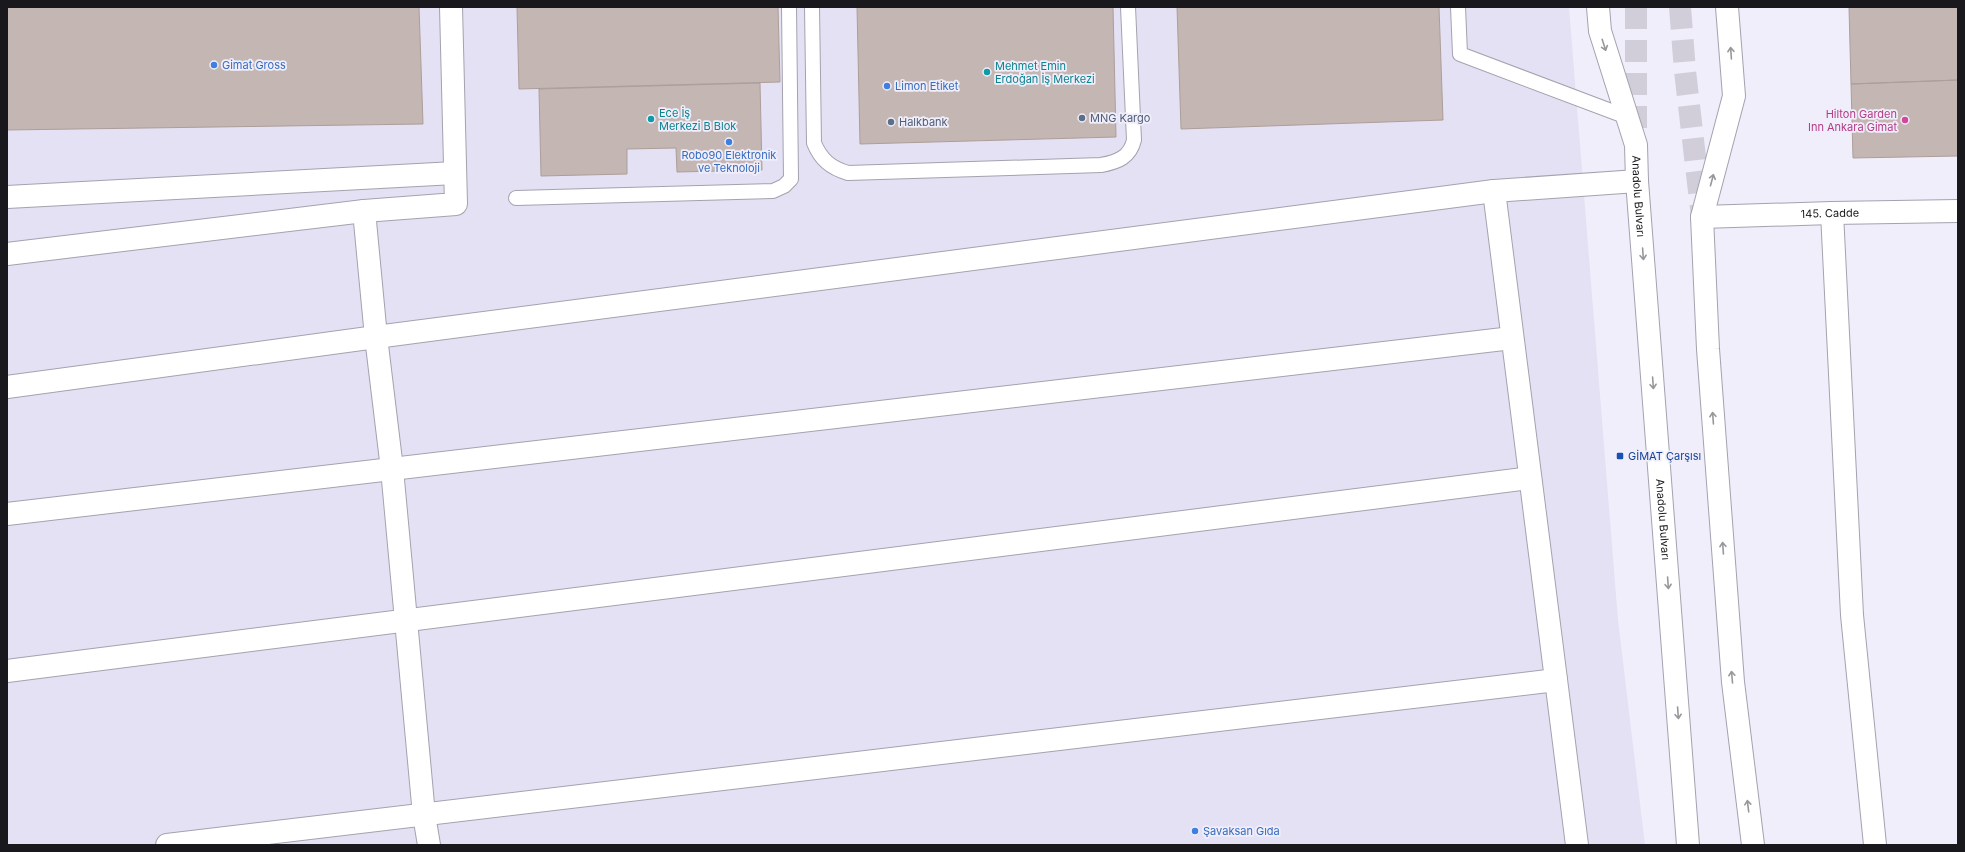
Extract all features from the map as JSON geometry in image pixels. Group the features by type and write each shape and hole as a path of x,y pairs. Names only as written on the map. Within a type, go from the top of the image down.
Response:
{"street":[{"path":"7,254 364,211 456,204 451,7"},
{"name":"Anadolu Bulvarı","path":"1598,7 1600,30 1636,145 1637,182 1688,845"},
{"path":"1727,7 1734,96 1702,217 1708,349 1733,682 1753,845"},
{"path":"7,197 455,174"},
{"path":"7,387 1494,190 1637,182"},
{"path":"1494,190 1577,845"},
{"path":"364,211 376,337 392,469 424,815 429,845"},
{"name":"145. Cadde","path":"1702,217 1958,211"},
{"path":"1832,213 1852,615 1875,845"},
{"path":"7,514 1512,338"},
{"path":"7,671 1530,478"},
{"path":"167,845 1556,680"}],"lane":[{"path":"516,198 773,191 784,186 791,179 789,7"},
{"path":"812,7 814,143 823,160 838,170 848,173 1101,164 1120,160 1128,154 1134,140 1128,7"},
{"path":"1458,7 1460,54 1627,117"}],"shaded area":[{"path":"7,7 1569,7 1618,620 1645,845 7,845"}],"building":[{"name":"Gimat Gross","path":"7,7 419,7 423,124 7,130"},
{"path":"517,7 778,7 780,82 519,89"},
{"name":"Mehmet Emin Erdoğan İş Merkezi","path":"857,7 1113,7 1116,137 860,144"},
{"path":"1177,7 1439,7 1443,120 1181,129"},
{"path":"1849,7 1958,7 1958,80 1851,84"},
{"name":"Hilton Garden Inn Ankara Gimat","path":"1958,80 1958,156 1853,158 1851,84"},
{"name":"Ece İş Merkezi B Blok","path":"760,83 762,170 677,172 676,148 627,149 627,174 541,176 539,89"}],"tunnel":[{"path":"1636,7 1636,138"},
{"path":"1680,7 1685,71 1702,217"}],"place":[{"name":"Gimat Gross","path":"214,65"},
{"name":"Mehmet Emin Erdoğan İş Merkezi","path":"987,72"},
{"name":"Limon Etiket","path":"887,86"},
{"name":"MNG Kargo","path":"1082,118"},
{"name":"Ece İş Merkezi B Blok","path":"651,119"},
{"name":"Hilton Garden Inn Ankara Gimat","path":"1905,120"},
{"name":"Halkbank","path":"891,122"},
{"name":"Robo90 Elektronik ve Teknoloji","path":"729,142"},
{"name":"GİMAT Çarşısı","path":"1620,456"},
{"name":"Şavaksan Gıda","path":"1195,831"}]}
